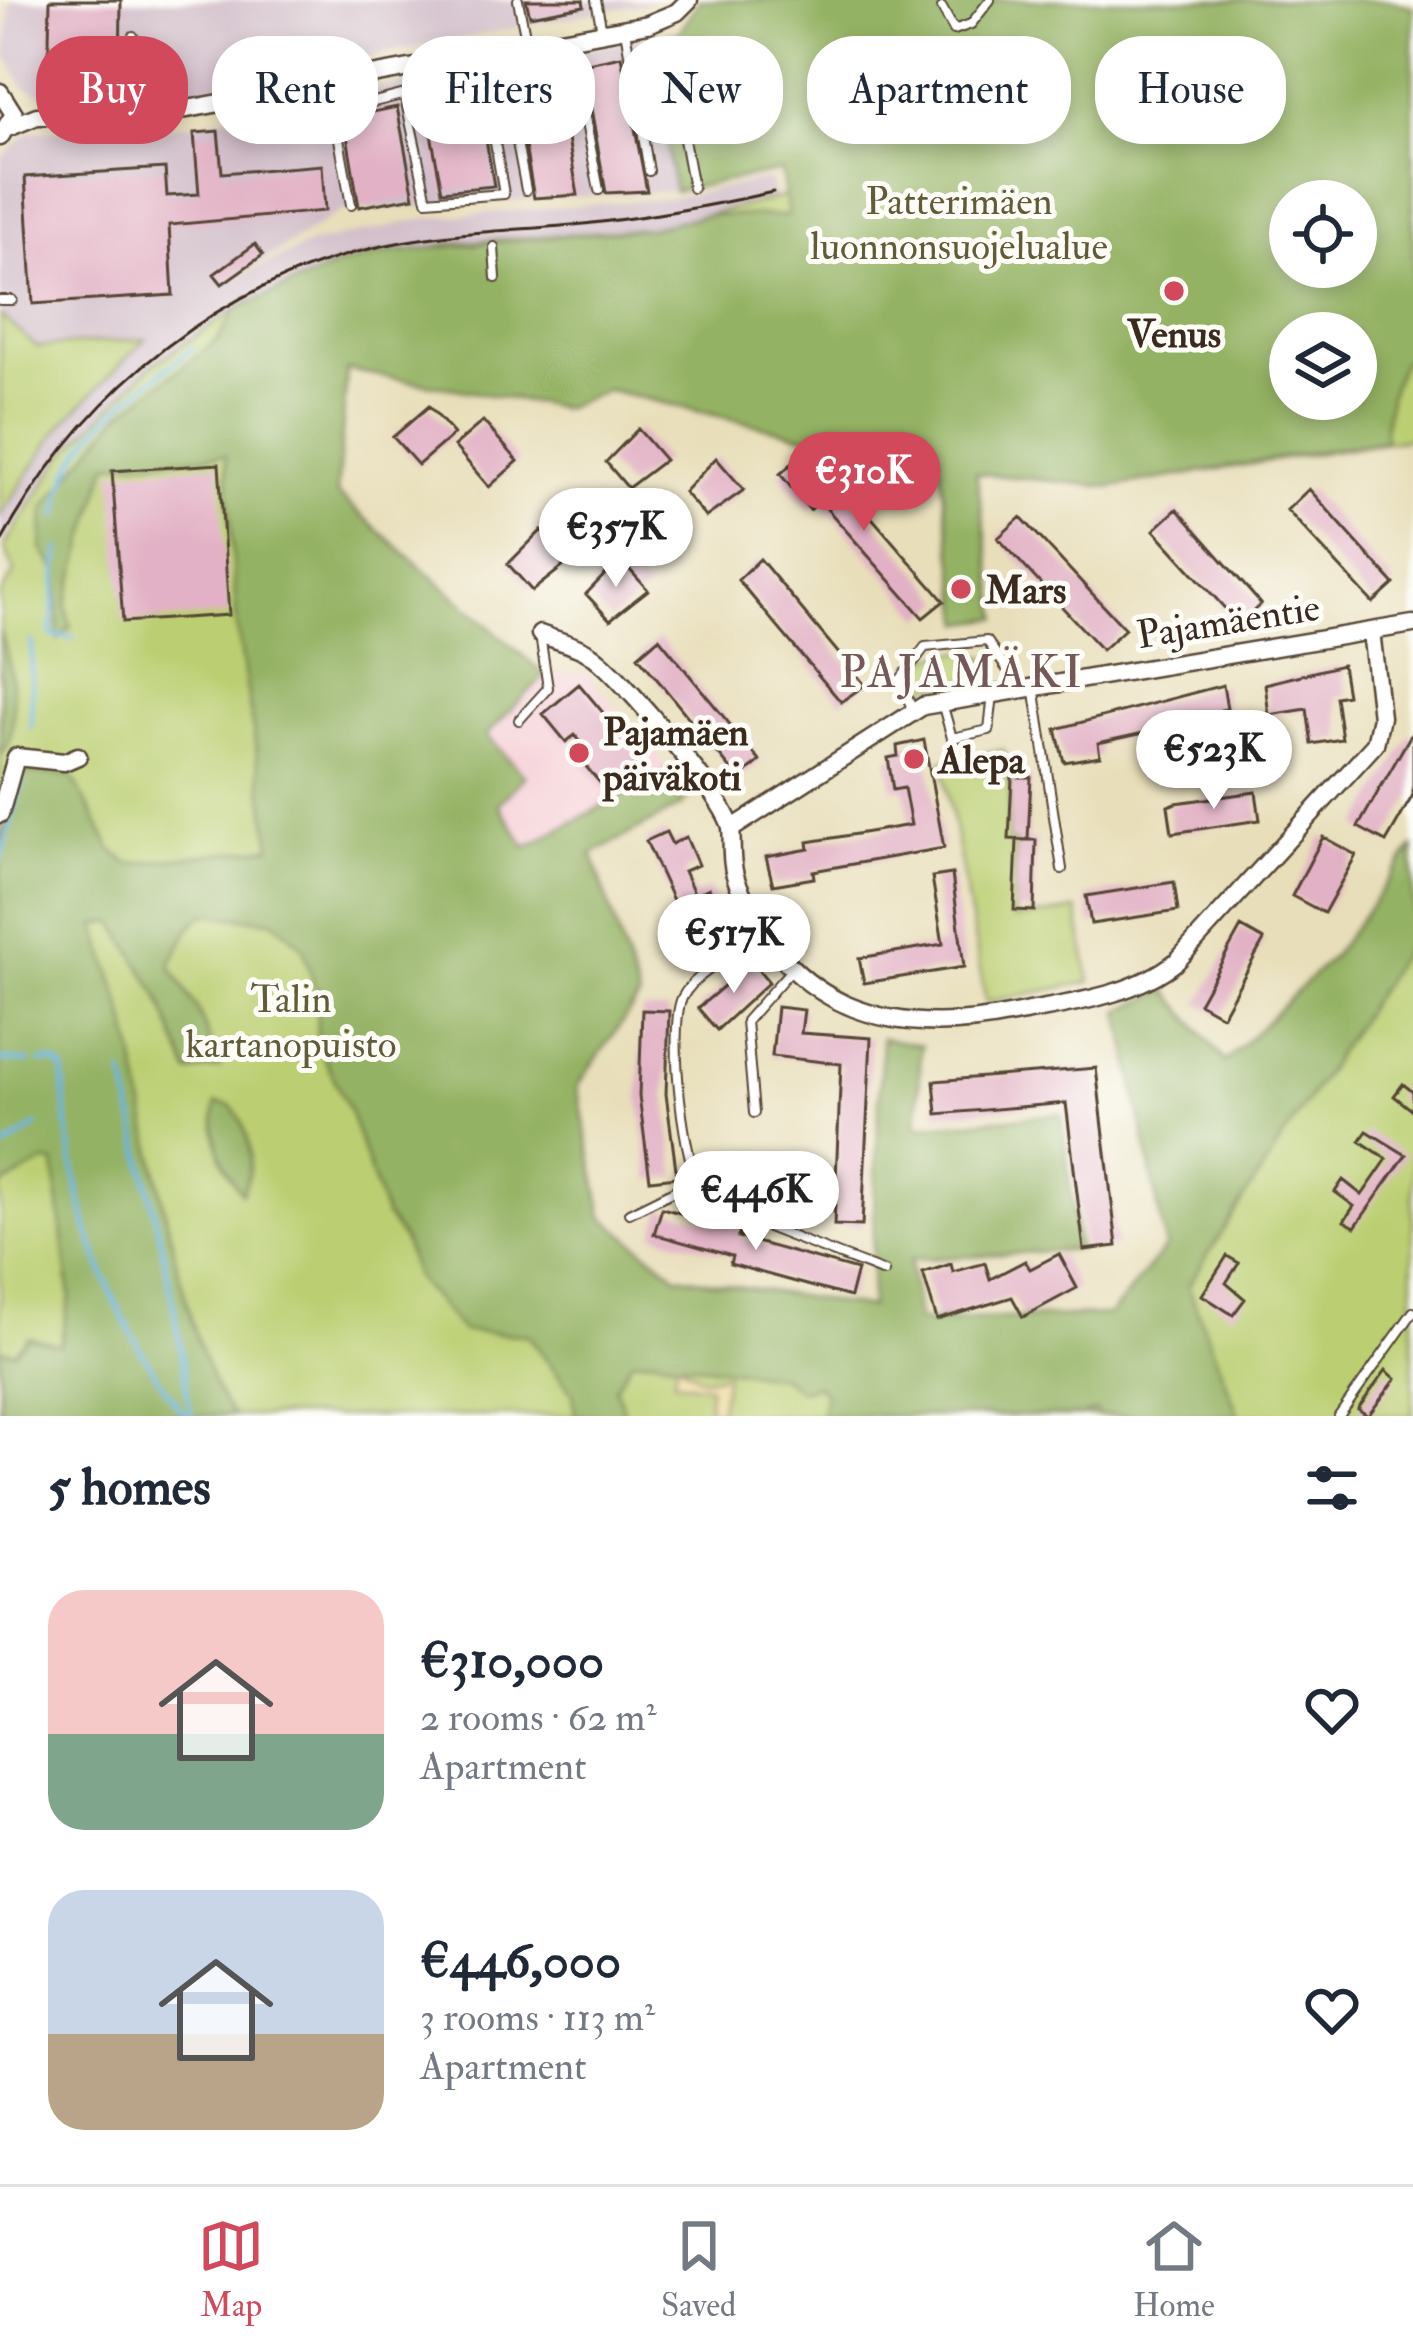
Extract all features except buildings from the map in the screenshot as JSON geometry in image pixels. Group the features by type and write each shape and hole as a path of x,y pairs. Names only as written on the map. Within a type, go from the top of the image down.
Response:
{"street":[{"path":"581,36 664,20 689,0"},
{"path":"4,93 36,115"},
{"path":"4,93 5,132 36,116"},
{"name":"Pajamäentie","path":"733,828 913,711 942,702 1413,624"},
{"path":"540,634 597,658 709,790 733,828 730,861 764,936 792,969 828,996 869,1014 933,1027 1096,997 1148,981 1187,950 1375,744 1381,717 1371,631"},
{"path":"0,814 16,757 64,762 78,757"}],"lane":[{"path":"518,0 525,36"},
{"path":"596,0 602,32"},
{"path":"942,8 954,30 971,24 990,0"},
{"path":"624,28 649,171"},
{"path":"340,144 350,205"},
{"path":"415,144 427,200 504,194 495,144"},
{"path":"517,144 526,190"},
{"path":"590,144 599,190"},
{"path":"685,144 693,188"},
{"path":"494,247 496,278"},
{"path":"0,300 12,299"},
{"path":"518,720 538,703 549,681 540,634"},
{"path":"913,711 900,680 925,647 987,641 1026,685 1063,868"},
{"path":"942,702 952,738 989,730 993,692"},
{"path":"764,936 694,982 680,1004 685,1137 694,1181 717,1206 884,1272"},
{"path":"754,1113 746,1021 792,969"},
{"path":"629,1213 694,1181"},
{"path":"1339,1416 1413,1312"}],"shaded area":[{"path":"11,0 661,0 474,36 402,36 402,50 378,54 378,36 212,36 212,86 188,91 188,36 36,36 36,92 25,88 6,56"},
{"path":"619,43 619,144 667,144 674,191 342,211 227,283 310,244 427,218 670,198 770,179 774,200 648,228 389,252 291,283 236,309 151,366 63,456 0,545 0,516 38,455 137,340 37,347 0,315 2,157 30,131 36,131 36,144 188,144 188,124 212,120 212,144 378,144 378,88 402,84 402,144 595,144 595,48"},
{"name":"Pajamäen päiväkoti","path":"586,672 670,771 527,848 498,804 485,735 545,675"}],"green space":[{"name":"Talin kartanopuisto","path":"699,0 1391,0 1413,7 1413,360 1403,361 1395,380 1385,440 1111,487 976,473 999,618 963,623 940,468 607,389 564,408 347,370 337,494 545,675 486,735 525,776 498,804 526,847 670,771 681,806 592,854 639,998 577,1086 603,1217 676,1276 870,1308 882,1038 921,1045 917,1126 1061,1114 1078,1249 910,1260 918,1321 1110,1315 1166,1247 1120,1011 1167,990 1225,1062 1332,957 1413,848 1413,936 1188,1286 1239,1416 1099,1416 1095,1411 1081,1416 821,1416 825,1393 817,1386 799,1390 782,1377 653,1359 632,1360 615,1387 626,1416 575,1416 573,1394 528,1335 462,1331 415,1277 404,1241 385,1215 349,1110 317,1043 317,995 303,947 274,921 204,914 190,927 170,965 199,1012 220,1067 189,1073 159,997 114,922 96,925 131,1039 185,1297 217,1390 234,1416 0,1416 0,1349 14,1352 28,1337 60,1345 70,1297 54,1163 42,1163 0,1187 0,845 21,772 72,776 111,849 129,864 271,847 237,626 226,455 108,464 66,606 71,628 58,639 57,571 42,549 44,508 119,415 218,340 236,309 338,265 390,252 648,228 708,215 788,216 781,171 674,191 667,144 783,144 783,36 659,36 679,33"},
{"name":"Talin kartanopuisto","path":"1413,155 1413,438 1111,487 976,473 999,618 963,623 940,468 607,390 564,408 347,369 336,494 545,675 486,735 525,776 498,804 526,847 672,769 688,788 688,799 681,806 592,853 639,998 577,1086 603,1217 677,1276 870,1308 882,1038 921,1045 909,1274 918,1321 1110,1315 1166,1247 1120,1011 1167,990 1225,1062 1332,957 1413,848 1413,1416 0,1416 0,595 15,572 4,547 63,456 151,366 236,309 338,265 453,243 648,228 795,194"},
{"path":"0,315 37,347 145,339 60,427 0,516"},
{"path":"0,630 11,676 13,713 12,730 0,755"},
{"path":"963,651 987,658 996,676 917,688 917,672 933,656"},
{"path":"1004,750 1010,779 1008,841 1015,842 1014,919 1077,910 1090,982 986,1002 942,761"},
{"path":"216,1103 231,1105 247,1136 250,1159 242,1193 219,1151"}],"sand":[{"path":"676,1362 701,1378 726,1375 719,1412 709,1410 709,1386 674,1381"}],"waterway":[{"path":"58,517 62,489 87,442 126,401 193,348"},
{"path":"51,636 59,548"},
{"path":"52,635 73,638"},
{"path":"31,727 32,641"},
{"path":"0,860 22,780"},
{"path":"0,1060 29,1062"},
{"path":"41,1062 54,1062 63,1069 73,1166 112,1294 132,1335 185,1416"},
{"path":"124,1074 173,1299 191,1416"},
{"path":"0,1151 37,1125"}],"tram line":[{"path":"0,544 34,488 118,389 166,347 219,311 276,281 337,258 402,242 632,218 773,192"}],"place":[{"name":"Venus","path":"1174,291"},
{"name":"Mars","path":"961,589"},
{"name":"Pajamäen päiväkoti","path":"579,753"},
{"name":"Alepa","path":"914,759"}],"district":[{"name":"PAJAMÄKI","path":"962,671"}],"park label":[{"name":"Patterimäen luonnonsuojelualue","path":"959,222"}]}
